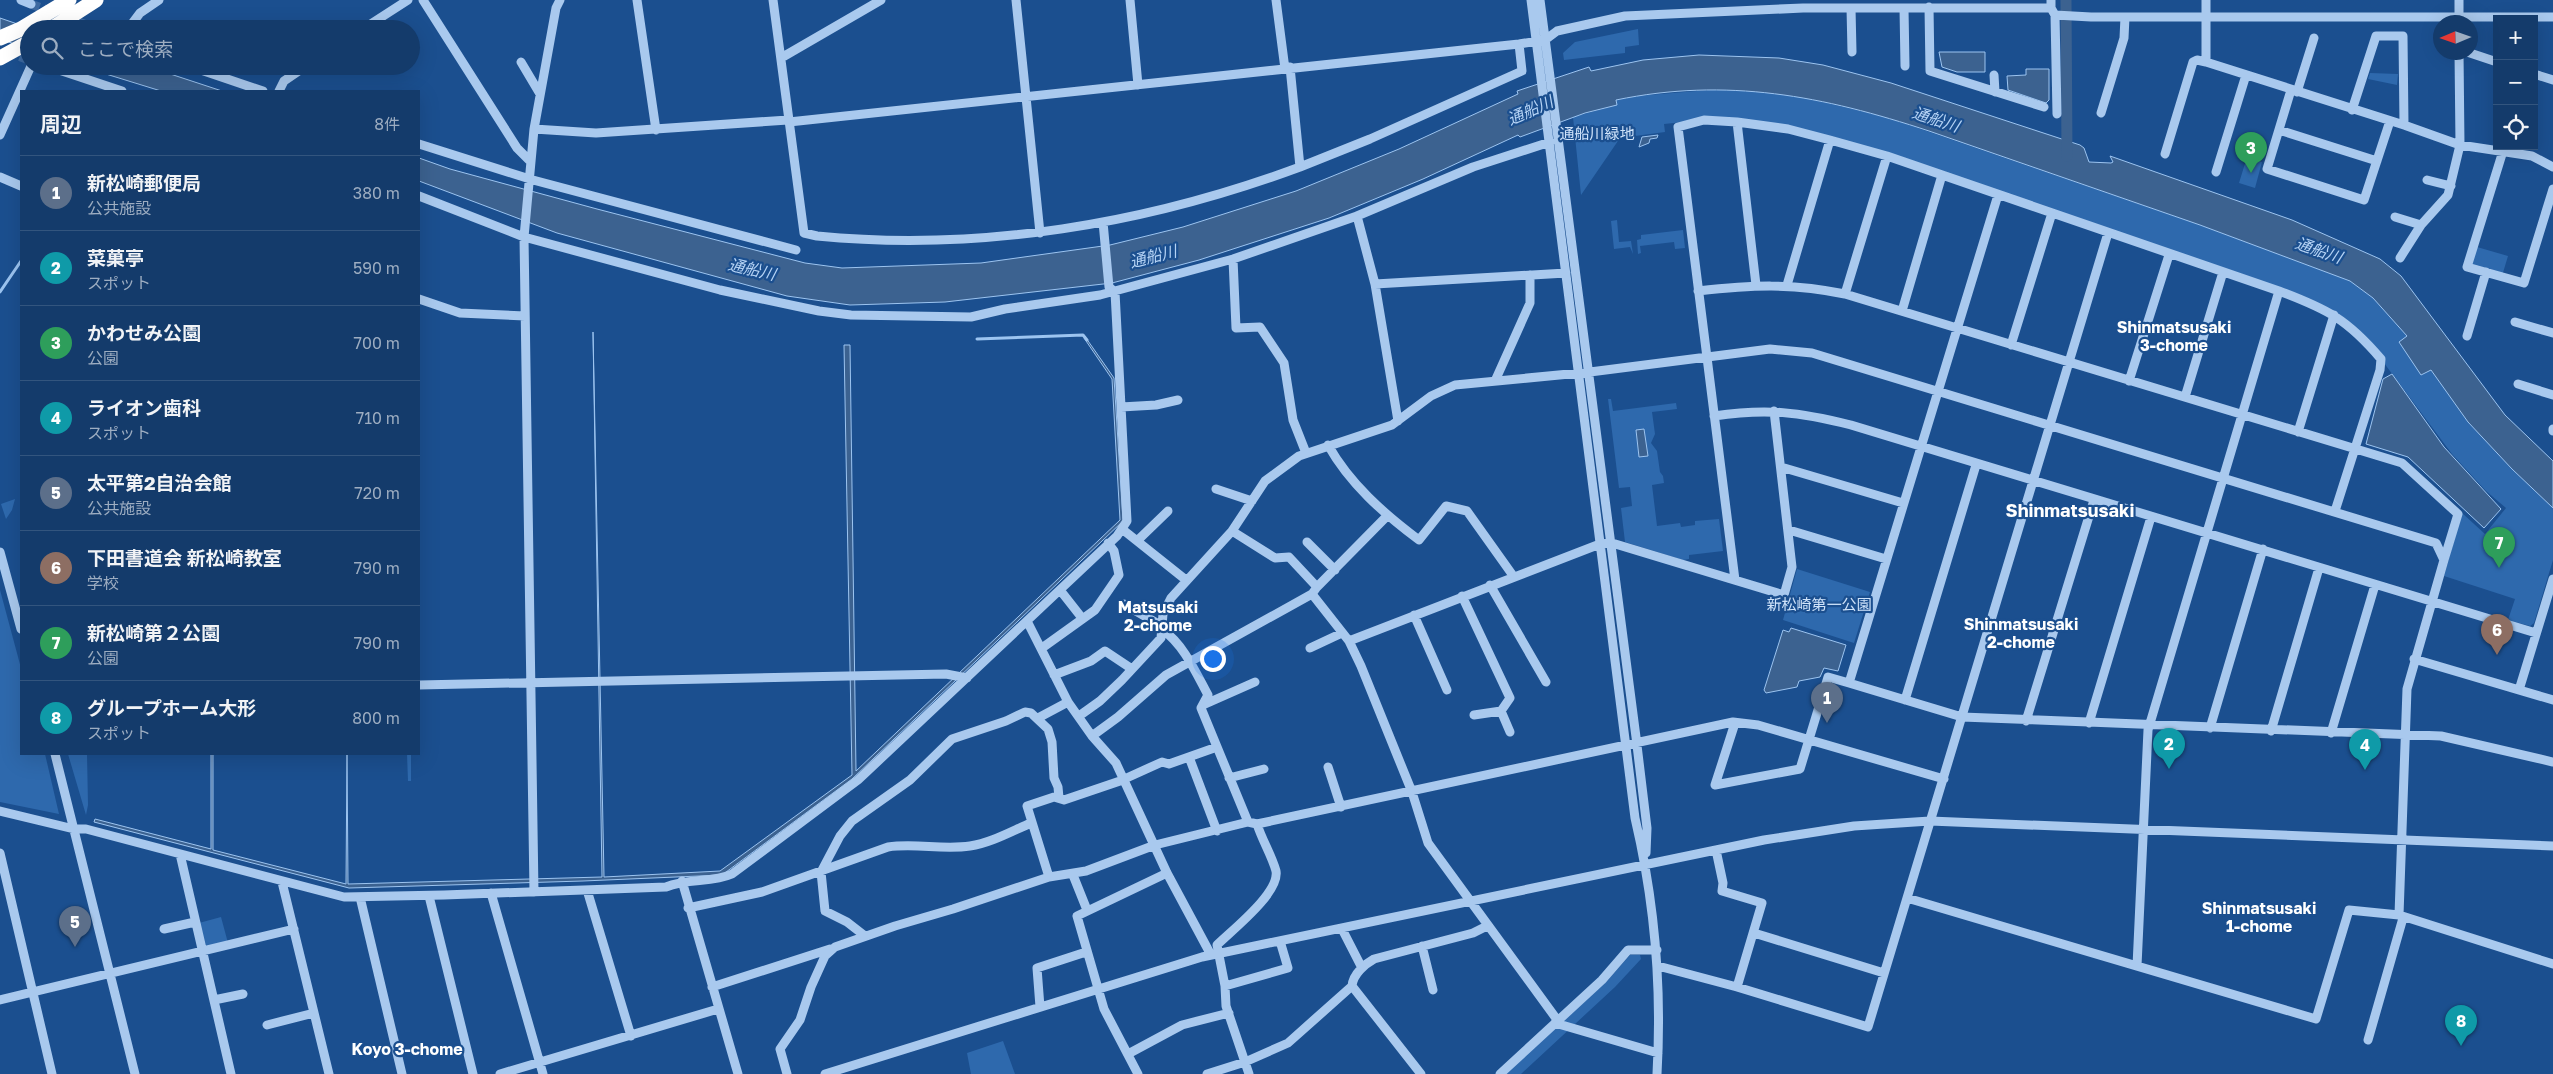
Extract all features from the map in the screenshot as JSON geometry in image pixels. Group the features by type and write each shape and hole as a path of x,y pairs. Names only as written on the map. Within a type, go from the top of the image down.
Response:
{"highway":[{"path":"36,20 69,0"},
{"path":"65,20 96,0"},
{"path":"0,38 20,29"},
{"path":"0,58 20,47"}],"street":[{"path":"21,0 31,4"},
{"path":"135,20 140,13 159,0"},
{"path":"377,20 408,0"},
{"path":"423,0 517,148 530,161"},
{"path":"534,892 524,238 534,129 556,8 560,0"},
{"path":"637,0 656,130"},
{"path":"773,0 804,233 858,240 923,242 1040,233 1103,222 1232,190 1370,139 1522,71 1519,44"},
{"path":"781,58 881,0"},
{"path":"1016,0 1040,233"},
{"path":"1130,0 1138,85"},
{"path":"1276,0 1288,68 1300,166"},
{"path":"1532,0 1543,56 1566,273 1634,818 1646,866 1657,950 1657,1074"},
{"path":"1540,0 1541,40"},
{"path":"2206,0 2206,62"},
{"path":"2459,0 2459,15"},
{"path":"534,129 596,134 789,121 1519,44 1541,40 1557,31 1625,16 1803,4 1851,8 1929,7 2054,10 2075,15 2124,17 2433,20"},
{"path":"1929,7 1930,70 2044,107"},
{"path":"1851,8 1852,52"},
{"path":"1904,8 1904,66"},
{"path":"2054,10 2057,114"},
{"path":"2101,113 2124,38 2124,17"},
{"path":"2478,19 2553,17"},
{"path":"2352,110 2376,36 2403,36 2404,125"},
{"path":"2314,38 2279,130 2267,169 2364,200 2390,121"},
{"path":"2478,56 2493,61"},
{"path":"2165,154 2193,62 2197,60 2404,125 2460,145 2493,148"},
{"path":"2400,258 2421,225 2448,195 2460,145 2459,60"},
{"path":"521,62 540,94"},
{"path":"20,90 27,75"},
{"path":"73,75 119,90"},
{"path":"216,75 260,90"},
{"path":"280,90 284,81 293,75"},
{"path":"1994,75 1995,92"},
{"path":"2216,172 2246,75"},
{"path":"2538,75 2553,80"},
{"path":"86,90 90,81"},
{"path":"0,135 20,90"},
{"path":"1735,580 1678,127 1704,120 1737,122 1788,129 1887,156 2169,255 2279,291 2334,315 2361,335 2381,359 2380,370 2335,511"},
{"path":"1737,122 1756,285"},
{"path":"2279,130 2377,161"},
{"path":"420,196 524,238 729,292 819,311 851,315 971,316 1112,289 1233,259 1357,216 1473,167 1552,138"},
{"path":"1552,138 1590,372 1647,828 1646,866"},
{"path":"1786,285 1830,140"},
{"path":"420,144 528,178 796,250"},
{"path":"2499,150 2467,267 2524,283 2553,189"},
{"path":"2504,150 2532,156 2553,167"},
{"path":"1845,294 1887,156"},
{"path":"1902,312 1942,175"},
{"path":"0,177 20,186"},
{"path":"2427,180 2450,186"},
{"path":"1849,683 1998,195"},
{"path":"2011,345 2052,213"},
{"path":"1357,216 1375,284 1398,421"},
{"path":"2395,218 2421,225"},
{"path":"0,811 74,829 86,829 344,897 429,896 666,887 682,881 722,878 732,874 858,780 1028,621 1122,529 1127,521 1112,289 1103,222"},
{"path":"1658,966 1737,987 1868,1026 1944,780 2108,232"},
{"path":"2129,381 2169,255"},
{"path":"1233,259 1236,328 1260,328 1284,363 1293,420 1306,453"},
{"path":"2185,397 2223,272"},
{"path":"2467,336 2486,272"},
{"path":"1375,284 1566,273"},
{"path":"1495,381 1530,303 1530,275"},
{"path":"1698,291 1756,285 1786,285 1845,294 2402,463 2458,514 2414,659 2407,689 2401,917 2368,1040"},
{"path":"2137,966 2149,726 2279,291"},
{"path":"420,299 460,313 525,316"},
{"path":"2298,432 2334,315"},
{"path":"2515,322 2553,333"},
{"path":"1079,716 1100,701 1161,638 1163,614 1171,598 1232,531 1266,481 1306,453 1398,421 1441,390 1455,385 1590,372 1707,356 1770,349 1812,353 2436,543 2444,560"},
{"path":"2518,384 2553,395"},
{"path":"1121,407 1156,405 1178,400"},
{"path":"1714,416 1750,410 1774,411 1803,413 1851,425 1976,465 2263,549 2374,585 2536,633"},
{"path":"1349,641 1414,614 1600,544 1612,543 1784,595 1792,567 1774,411"},
{"path":"1328,445 1352,479 1387,516 1419,540 1446,506 1467,511 1514,577"},
{"path":"1905,700 1976,465"},
{"path":"1781,467 1903,504"},
{"path":"1216,489 1252,501"},
{"path":"2026,721 2094,500"},
{"path":"1138,540 1168,512"},
{"path":"1092,736 1118,717 1166,675 1315,591 1387,516"},
{"path":"2089,723 2151,517"},
{"path":"1122,529 1186,580"},
{"path":"1789,530 1886,559"},
{"path":"1232,531 1275,558 1289,556 1349,641 1412,792 1428,842 1557,1022 1658,1053"},
{"path":"1307,542 1335,570"},
{"path":"1042,648 1095,610 1119,575 1114,550 1108,543"},
{"path":"2210,728 2263,549"},
{"path":"0,552 3,573 20,626"},
{"path":"2271,731 2319,568"},
{"path":"2519,690 2553,579"},
{"path":"1490,585 1546,682"},
{"path":"2331,733 2374,585"},
{"path":"1060,590 1082,618"},
{"path":"1462,596 1510,698 1501,711 1474,715"},
{"path":"1124,604 1162,628 1171,636 1208,696 1201,708 1229,778 1276,873 1274,882 1266,897 1217,945 1214,955"},
{"path":"1414,614 1447,690"},
{"path":"1028,621 1068,702 1092,736 1116,763 1167,873 1214,955 1225,986 1226,1006 1249,1074"},
{"path":"1310,648 1342,633"},
{"path":"1054,675 1091,661 1105,651 1132,669"},
{"path":"2414,659 2553,700"},
{"path":"420,686 848,677 953,676 967,678"},
{"path":"1735,723 1715,785 1800,769 1828,677 1962,717 2271,731 2441,736 2553,762"},
{"path":"1203,704 1255,682"},
{"path":"1038,718 1068,702"},
{"path":"1501,711 1510,732"},
{"path":"865,936 847,922 825,911 821,872 833,846 852,821 910,780 952,739 1006,721 1025,712 1038,718 1048,729 1052,742 1054,778 1058,786 1059,798"},
{"path":"712,987 1049,877 1073,874 1155,845 1252,823 1412,792 1713,725 1735,723 1758,726 1944,780"},
{"path":"1049,877 1027,806 1059,798 1064,800 1124,779 1162,762 1169,764 1217,747"},
{"path":"54,755 135,1074"},
{"path":"1189,757 1217,831"},
{"path":"1328,767 1342,807"},
{"path":"1229,778 1264,769"},
{"path":"825,1074 1097,988 1214,955 1804,833 1930,821 2553,846"},
{"path":"688,908 744,897 821,872 888,847 904,845 967,847 979,845 1031,823"},
{"path":"1716,850 1723,883 1722,891 1762,902 1737,987"},
{"path":"0,853 52,1074"},
{"path":"180,854 231,1074"},
{"path":"1138,1074 1104,1009 1077,916 1167,873"},
{"path":"1073,874 1087,910"},
{"path":"682,881 688,908 738,1074"},
{"path":"282,882 329,1074"},
{"path":"587,890 630,1036"},
{"path":"491,893 543,1074"},
{"path":"429,896 473,1074"},
{"path":"360,897 402,1074"},
{"path":"1907,898 2316,1019 2349,910 2401,917 2553,964"},
{"path":"164,929 195,922"},
{"path":"1417,1073 1352,986 1352,980 1374,958 1473,933 1487,926"},
{"path":"1342,929 1362,968"},
{"path":"0,1000 294,930"},
{"path":"1754,933 1884,973"},
{"path":"1225,986 1288,968 1280,942"},
{"path":"1422,946 1433,990"},
{"path":"787,1074 780,1049 800,1020 811,987 825,956 835,947"},
{"path":"1500,1074 1602,980 1628,950 1657,950"},
{"path":"1040,1006 1037,968 1086,952"},
{"path":"1207,1074 1245,1062 1288,1043 1352,986"},
{"path":"214,1000 243,994"},
{"path":"500,1074 718,1009"},
{"path":"266,1024 314,1013"},
{"path":"1128,1054 1182,1025 1229,1014"}],"green space":[{"path":"1638,29 1639,45 1625,47 1625,53 1564,60 1563,53 1575,42"},
{"path":"2370,73 2398,74 2397,85 2368,79"},
{"name":"通船川緑地","path":"1709,90 1741,90 1789,94 1886,117 2200,225 2350,281 2373,298 2407,336 2421,375 2431,370 2468,422 2512,469 2553,508 2553,560 2534,623 2530,626 2508,620 2515,599 2444,576 2462,513 2485,534 2506,508 2486,491 2452,454 2381,359 2322,309 1830,140 1704,120 1664,124 1665,132 1620,138 1581,195 1573,117 1617,105 1616,100 1636,96"},
{"path":"2247,157 2262,162 2255,188 2239,183"},
{"path":"1617,220 1619,242 1631,241 1633,254 1630,247 1614,249 1611,221"},
{"path":"1683,230 1685,248 1675,249 1674,242 1640,246 1641,253 1638,254 1637,240 1641,239 1641,235"},
{"path":"2477,247 2508,256 2502,276 2471,267"},
{"path":"1608,399 1611,399 1613,411 1676,403 1677,409 1652,412 1655,434 1651,443 1657,451 1660,472 1664,483 1652,485 1657,526 1680,523 1681,527 1695,525 1695,521 1719,519 1723,551 1689,555 1689,559 1683,560 1625,542 1621,508 1632,506 1630,487 1619,488"},
{"path":"15,499 12,510 6,519 1,504"},
{"name":"新松崎第一公園","path":"1797,569 1870,592 1854,643 1783,620"},
{"path":"0,590 20,664 20,755 45,755 59,814 0,802"},
{"path":"68,755 87,755 88,805 86,815"},
{"path":"407,755 411,755 411,781 408,781"},
{"path":"221,917 228,943 206,948 199,923"},
{"path":"1630,955 1640,955 1641,959 1615,987 1521,1074 1505,1074 1607,981"},
{"path":"1003,1041 1015,1074 971,1074 967,1053"}],"water":[{"path":"0,18 20,25 20,46 0,39"},
{"path":"1939,52 1985,52 1985,72 1957,72 1942,67"},
{"name":"通船川","path":"1699,55 1779,58 1823,65 1891,83 2080,145 2084,148 2089,162 2111,163 2113,162 2110,156 2292,220 2380,259 2401,276 2505,415 2553,461 2553,508 2512,469 2468,422 2431,370 2421,375 2399,342 2407,336 2373,298 2350,281 2200,225 1929,131 1851,108 1774,94 1736,90 1697,90 1657,93 1616,100 1617,105 1585,113 1520,137 1518,135 1423,179 1329,218 1199,260 1112,283 945,302 850,305 787,296 557,233 420,181 420,158 450,169 597,209 805,263 842,268 981,263 1110,245 1183,227 1296,191 1399,149 1518,94 1517,91 1589,67 1591,71 1643,60"},
{"path":"2026,69 2049,69 2049,100 2046,103 2008,90 2007,76 2026,75"},
{"path":"109,75 173,75 219,90 158,90"},
{"path":"1658,135 1657,138 1650,139 1649,143 1639,147 1642,137"},
{"path":"593,332 604,877 720,871 852,775 844,345 850,345 856,771 1120,520 1112,379 1084,338 1086,338 1114,378 1123,521 852,779 722,875 349,888 94,822 95,819 211,849 211,755 213,755 213,850 346,884 347,755 348,884 602,877"},
{"path":"2392,374 2444,447 2501,509 2484,528 2408,457 2366,444 2383,379"},
{"path":"1644,429 1648,456 1639,457 1636,430"},
{"path":"1791,628 1846,645 1838,671 1824,668 1820,677 1799,681 1797,687 1766,693 1764,690 1783,630 1789,632"}],"waterway":[{"path":"2066,0 2067,156"},
{"path":"0,292 20,262"},
{"path":"977,339 1083,335 1087,340"}],"tunnel":[{"path":"31,4 52,12"},
{"path":"66,17 74,20"},
{"path":"7,52 20,57"}],"place":[{"name":"かわせみ公園","path":"2251,173"},
{"name":"新松崎第２公園","path":"2499,568"},
{"name":"下田書道会 新松崎教室","path":"2497,655"},
{"name":"新松崎郵便局","path":"1827,723"},
{"name":"菜菓亭","path":"2169,769"},
{"name":"ライオン歯科","path":"2365,770"},
{"name":"太平第2自治会館","path":"75,947"},
{"name":"グループホーム大形","path":"2461,1046"}],"district":[{"name":"Shinmatsusaki 3-chome","path":"2174,336"},
{"name":"Shinmatsusaki","path":"2070,510"},
{"name":"Matsusaki 2-chome","path":"1158,616"},
{"name":"Shinmatsusaki 2-chome","path":"2021,633"},
{"name":"Shinmatsusaki 1-chome","path":"2259,917"},
{"name":"Koyo 3-chome","path":"407,1049"}]}
